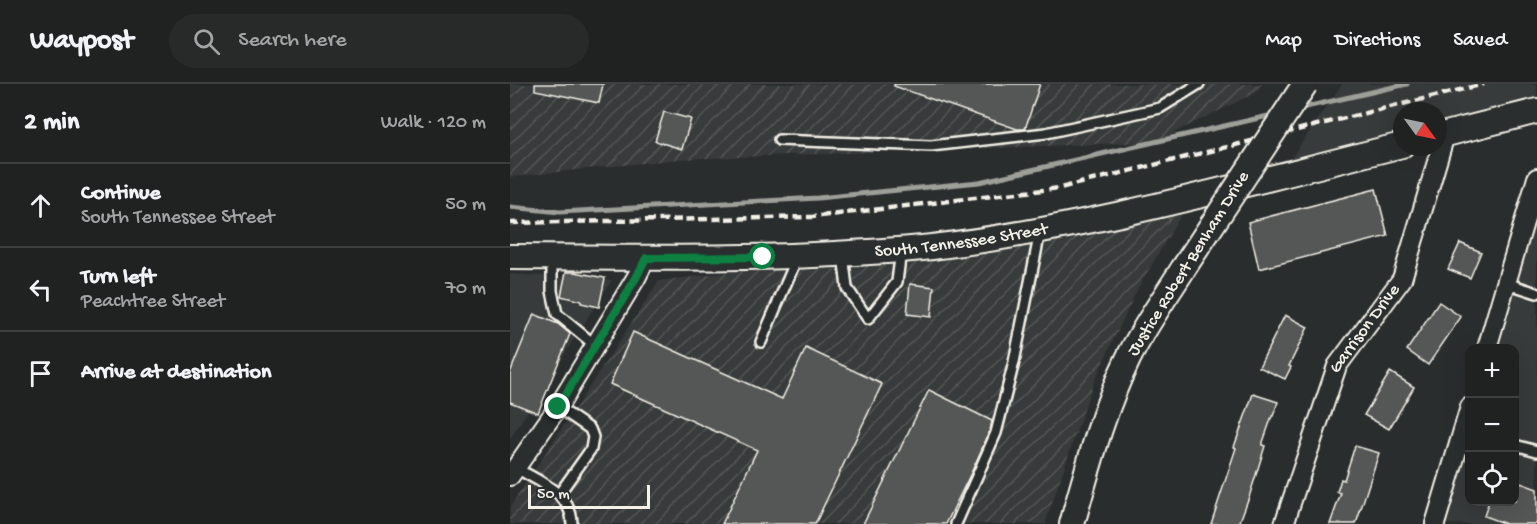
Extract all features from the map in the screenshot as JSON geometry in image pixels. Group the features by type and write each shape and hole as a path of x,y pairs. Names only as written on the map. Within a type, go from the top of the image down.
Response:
{"main road":[{"name":"Justice Robert Benham Drive","path":"1072,524 1113,391 1138,339 1305,84"},
{"path":"1447,134 1537,111"},
{"name":"South Tennessee Street","path":"510,256 646,258 798,255 933,247 1040,230 1170,202 1393,147"}],"street":[{"name":"Garrison Drive","path":"1284,524 1337,366 1402,279 1436,156"},
{"path":"1488,344 1537,178"},
{"path":"513,472 558,407 596,346 646,258"},
{"path":"1435,524 1465,433"}],"lane":[{"path":"778,140 931,146 1046,133 1160,108 1199,84"},
{"path":"956,524 996,433 1014,362 1040,230"},
{"path":"843,254 848,288 868,319 897,282 901,250"},
{"path":"761,342 798,255"},
{"path":"552,257 552,291 557,314 596,346"},
{"path":"1506,283 1537,293"},
{"path":"558,407 590,429 593,438 591,449 559,494"},
{"path":"1519,446 1537,451"},
{"path":"513,472 559,494 570,507 572,524"}],"shaded area":[{"path":"510,84 1263,84 1255,93 1155,142 681,159 510,177"},
{"path":"1342,84 1537,84 1537,96 1447,120 1447,102 1393,102 1393,133 1289,161"},
{"path":"1181,215 1137,290 1092,386 1045,524 510,524 510,507 659,281"},
{"path":"1537,217 1537,524 1440,524 1465,445 1465,506 1519,506 1519,344 1497,344"},
{"path":"510,274 612,280 510,439"}],"building":[{"path":"535,84 603,84 599,103 535,90"},
{"path":"894,84 1040,84 1025,129 1017,129 894,86"},
{"path":"664,112 691,119 682,149 655,141"},
{"path":"1376,189 1388,236 1259,269 1248,222"},
{"path":"1460,243 1481,252 1470,278 1448,269"},
{"path":"566,272 605,278 599,307 561,296"},
{"path":"910,284 934,287 931,317 907,314"},
{"path":"1439,302 1461,317 1428,365 1407,350"},
{"path":"534,314 558,324 570,334 538,413 510,402 510,373"},
{"path":"1285,315 1308,327 1285,379 1259,367"},
{"path":"633,332 782,399 806,348 882,384 815,524 722,524 757,450 610,384"},
{"path":"1390,372 1414,387 1389,429 1364,415"},
{"path":"929,390 992,421 990,431 946,524 863,524"},
{"path":"1253,394 1278,402 1262,445 1265,446 1250,494 1239,524 1211,524 1236,448 1234,447"},
{"path":"1355,446 1379,453 1356,524 1330,524 1341,493 1337,492 1341,479 1344,480"},
{"path":"1519,482 1537,489 1537,524 1506,524 1484,516 1487,506 1519,506"}],"waterway":[{"path":"1297,109 1407,84"},
{"path":"510,207 560,212 818,198 979,182 1277,114"}],"railway":[{"path":"510,223 812,217 1060,188 1484,84"}],"route":[{"path":"558,407 646,258 763,257"}]}
